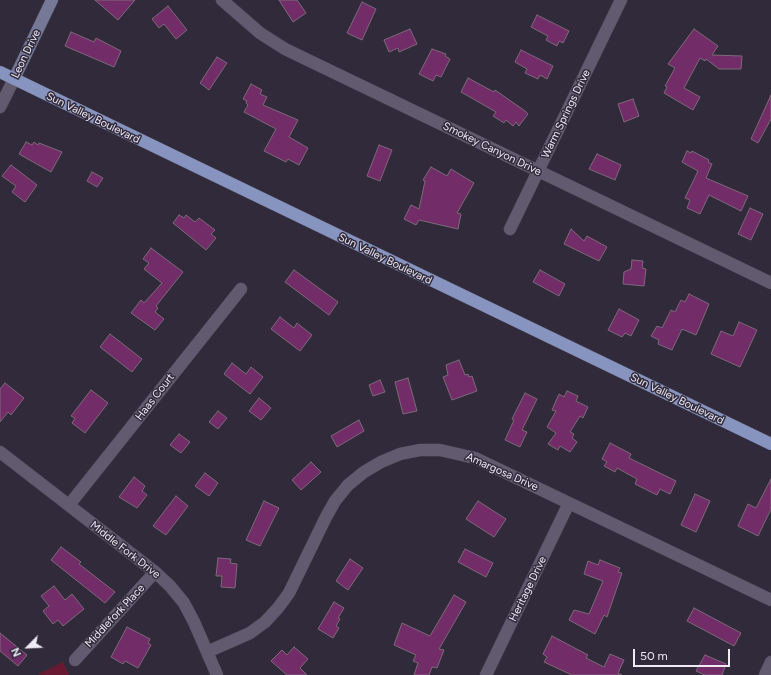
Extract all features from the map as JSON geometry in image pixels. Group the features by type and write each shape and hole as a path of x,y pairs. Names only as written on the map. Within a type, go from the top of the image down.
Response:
{"main road":[{"name":"Sun Valley Boulevard","path":"0,72 771,444"}],"street":[{"name":"Leon Drive","path":"0,107 52,0"},
{"name":"Smokey Canyon Drive","path":"222,0 260,33 285,49 771,283"},
{"name":"Warm Springs Drive","path":"510,229 621,0"},
{"name":"Haas Court","path":"69,505 241,289"},
{"name":"Amargosa Drive","path":"207,652 250,633 265,622 278,608 289,593 335,501 348,485 364,472 381,462 400,454 420,450 440,450 459,453 475,458 771,600"},
{"name":"Middle Fork Drive","path":"0,452 155,572 170,586 184,603 217,675"},
{"name":"Heritage Drive","path":"486,675 569,503"},
{"name":"Middlefork Place","path":"75,660 155,572"},
{"path":"765,675 771,662"}],"shaded area":[{"path":"63,662 69,675 37,675"}],"building":[{"path":"95,0 135,0 118,20"},
{"path":"279,0 297,0 306,13 293,22"},
{"path":"362,2 376,9 362,40 347,33"},
{"path":"168,6 187,30 176,39 164,24 159,28 152,19"},
{"path":"537,15 569,31 563,43 559,41 557,46 546,40 548,36 531,27"},
{"path":"410,29 417,44 399,52 398,48 389,52 384,40"},
{"path":"694,29 718,46 712,55 742,56 741,69 719,69 706,59 705,61 700,58 684,88 700,97 693,110 664,93 667,87 665,86 675,68 668,64"},
{"path":"71,32 94,42 96,38 121,51 114,67 65,46"},
{"path":"432,49 446,54 445,56 450,59 441,77 436,75 433,81 419,74"},
{"path":"521,50 553,66 547,79 540,75 538,79 525,73 527,69 515,62"},
{"path":"217,57 227,63 209,90 200,83"},
{"path":"468,78 494,92 495,90 525,111 528,114 519,126 516,122 513,126 506,120 504,123 493,116 496,112 461,92"},
{"path":"251,84 262,90 260,94 267,97 263,105 298,120 289,137 308,148 299,165 288,159 286,162 264,151 276,129 244,112 248,105 246,103 247,101 243,99"},
{"path":"771,95 771,119 758,143 751,139"},
{"path":"633,99 639,116 624,122 618,104"},
{"path":"26,142 32,145 34,142 38,145 39,143 62,152 51,172 19,154"},
{"path":"379,145 392,150 380,181 367,176"},
{"path":"687,151 691,153 692,151 709,160 708,162 712,164 706,178 748,196 741,211 709,195 700,214 687,208 690,200 685,198 698,171 682,162"},
{"path":"597,154 621,165 615,180 589,169"},
{"path":"11,165 37,185 25,202 12,192 16,186 2,176"},
{"path":"431,167 447,176 451,169 474,183 457,213 461,214 458,229 419,220 416,225 404,219 411,205 419,209 425,181 423,180"},
{"path":"92,172 103,178 97,187 87,181"},
{"path":"750,208 763,214 751,240 738,234"},
{"path":"179,215 184,218 186,215 195,222 199,218 215,230 211,234 216,238 206,250 173,223"},
{"path":"571,229 584,241 587,236 607,247 599,261 564,244"},
{"path":"151,248 183,272 156,306 158,308 155,312 164,319 155,330 131,313 141,300 144,303 162,283 144,269 149,263 143,259"},
{"path":"632,260 643,261 642,268 646,269 644,286 623,284 624,272 631,269"},
{"path":"294,270 338,302 329,315 285,282"},
{"path":"540,270 565,284 559,296 533,282"},
{"path":"689,294 709,304 696,335 682,329 672,350 658,344 659,340 651,336 657,326 662,328 671,310 675,312 681,300 685,302"},
{"path":"619,309 639,320 631,336 625,333 622,337 608,330"},
{"path":"280,317 294,328 297,323 312,335 300,351 271,329"},
{"path":"739,322 757,330 740,367 711,354 721,331 733,336"},
{"path":"110,334 142,359 132,372 100,347"},
{"path":"459,360 465,375 468,374 469,377 472,376 477,391 452,400 443,377 448,375 446,365"},
{"path":"232,363 246,374 251,367 263,377 250,394 224,374"},
{"path":"408,378 417,411 403,414 395,382"},
{"path":"380,380 385,392 373,396 369,385"},
{"path":"5,383 24,398 11,415 8,412 0,422 0,389"},
{"path":"91,390 108,403 85,433 72,423 75,418 71,416"},
{"path":"567,391 578,396 576,401 588,407 583,418 580,416 570,432 574,434 572,438 577,442 570,452 560,446 558,450 548,444 556,433 547,427 556,411 552,410 559,394 564,397"},
{"path":"525,393 537,399 522,430 527,432 520,447 505,440 514,420 512,419"},
{"path":"259,398 271,408 261,420 249,411"},
{"path":"218,411 227,418 218,429 209,422"},
{"path":"359,420 364,431 337,447 331,436"},
{"path":"179,434 190,442 181,453 170,445"},
{"path":"610,443 631,454 629,458 676,481 670,494 660,489 657,495 635,484 637,479 617,468 615,472 604,466 607,462 602,459"},
{"path":"311,462 321,472 301,490 292,480"},
{"path":"205,473 218,483 209,496 195,486"},
{"path":"134,477 145,486 142,491 147,495 137,508 119,497"},
{"path":"771,479 771,509 758,536 738,526 748,504 756,508"},
{"path":"695,494 710,501 696,532 681,525"},
{"path":"176,496 188,506 166,535 153,526"},
{"path":"264,501 279,508 260,546 246,540"},
{"path":"478,501 506,519 494,537 466,519"},
{"path":"61,547 81,562 79,564 115,592 105,603 51,560"},
{"path":"465,549 493,563 486,577 458,562"},
{"path":"218,558 231,559 230,563 237,564 235,588 221,587 222,576 216,576"},
{"path":"350,559 363,568 348,590 336,581"},
{"path":"600,560 620,568 618,572 622,573 607,617 604,615 595,634 569,620 574,610 589,614 603,581 584,574 588,561 598,565"},
{"path":"54,586 65,600 72,594 84,609 63,626 58,620 53,624 43,611 49,606 41,596"},
{"path":"454,595 466,602 439,649 444,650 437,668 432,667 429,675 414,675 418,663 413,661 416,655 394,645 402,623 430,636"},
{"path":"334,602 344,608 338,618 340,619 336,626 339,628 333,638 318,629"},
{"path":"694,608 741,633 734,646 687,621"},
{"path":"127,627 150,639 148,643 151,645 138,668 125,661 123,664 111,657"},
{"path":"0,633 27,655 18,666 0,651"},
{"path":"552,636 588,655 586,658 604,667 610,654 624,660 618,673 622,675 572,675 544,662 547,657 543,654"},
{"path":"294,647 308,659 300,668 307,675 287,675 271,661 282,650 287,655"},
{"path":"705,655 726,664 722,675 705,675 696,671"}]}
